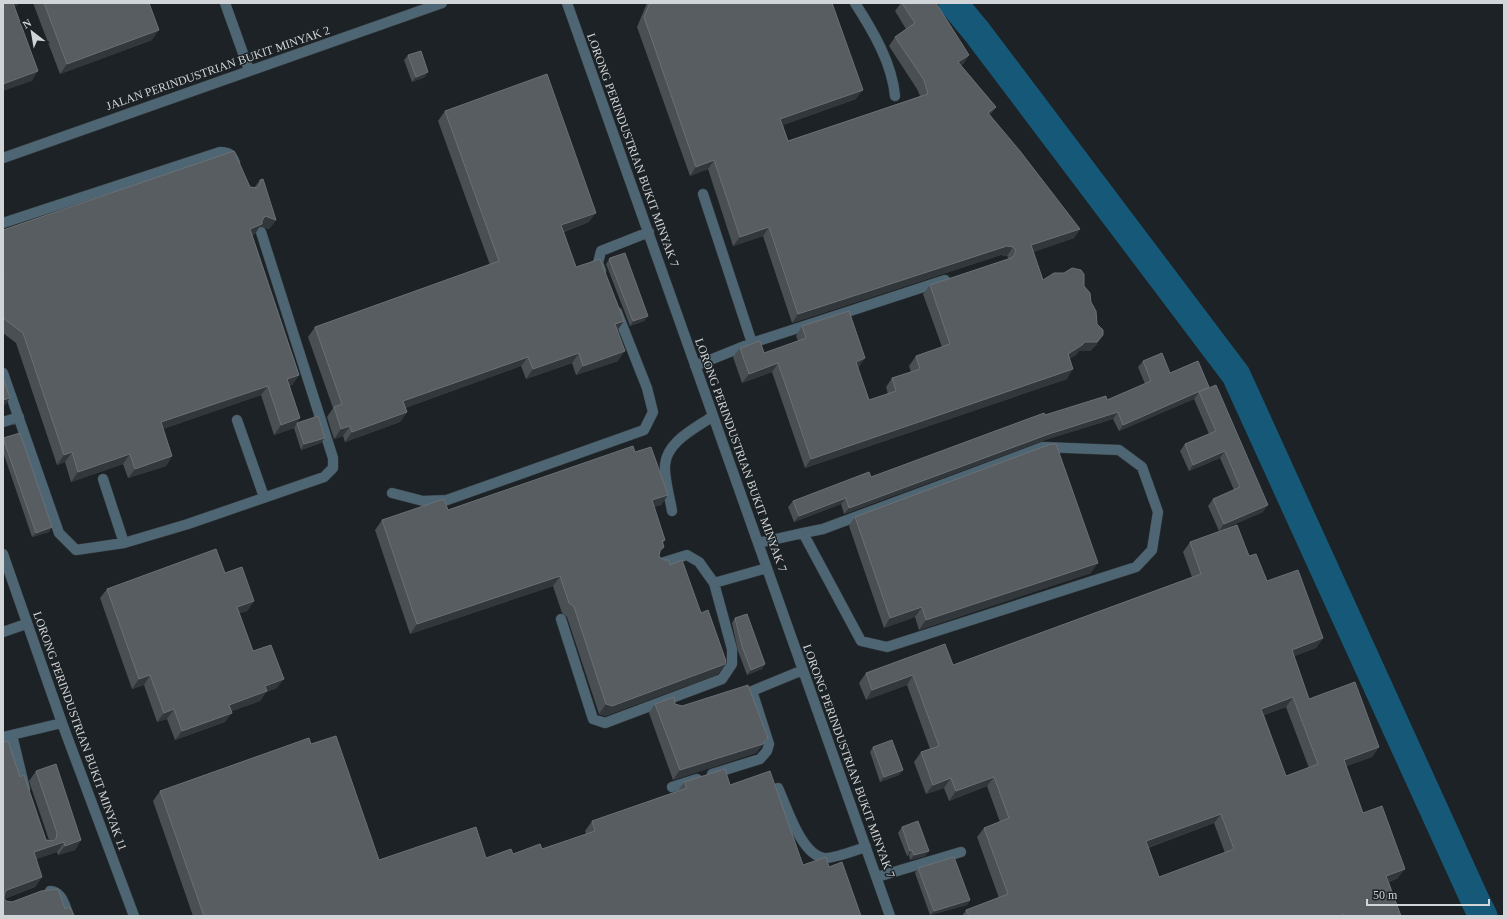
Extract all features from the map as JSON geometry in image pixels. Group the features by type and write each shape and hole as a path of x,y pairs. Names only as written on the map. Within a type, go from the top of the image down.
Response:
{"street":[{"path":"225,3 249,70"},
{"name":"JALAN PERINDUSTRIAN BUKIT MINYAK 2","path":"3,158 442,3"},
{"name":"LORONG PERINDUSTRIAN BUKIT MINYAK 7","path":"567,3 890,916"},
{"path":"855,3 868,23 887,63 893,80 895,96"},
{"path":"3,223 220,152 227,152 232,155 238,170"},
{"path":"702,194 752,343"},
{"path":"3,373 59,533 76,550 124,543 188,524 264,496 324,477 333,468 333,458 261,232"},
{"path":"604,277 598,262 601,251 649,232"},
{"path":"695,366 752,343 958,275"},
{"path":"392,492 423,501 447,500 644,430 653,412 647,388 612,299"},
{"path":"672,511 665,465 671,447 713,416"},
{"path":"3,422 19,417"},
{"path":"237,420 264,496"},
{"path":"758,543 803,533 823,529 1043,447 1119,450 1142,467 1158,512 1152,550 1136,567 887,646 861,641 803,533"},
{"path":"103,479 124,543"},
{"name":"LORONG PERINDUSTRIAN BUKIT MINYAK 11","path":"3,554 26,624 134,916"},
{"path":"561,619 594,719 605,723 722,679 732,664 732,649 714,583 699,562 687,555 658,564"},
{"path":"714,583 767,568"},
{"path":"3,632 26,624"},
{"path":"742,687 752,691 803,670"},
{"path":"672,787 760,759 764,755 769,744 752,691"},
{"path":"27,796 7,736 62,723"},
{"path":"778,788 804,845 814,856 825,858 866,847"},
{"path":"877,877 961,852"},
{"path":"38,893 54,891 61,896 69,916"}],"building":[{"path":"3,3 13,3 38,71 3,84"},
{"path":"44,3 149,3 159,30 67,64"},
{"path":"650,3 832,3 863,90 780,119 788,141 928,94 924,80 895,37 915,23 902,3 936,3 969,55 958,62 996,107 988,113 1020,151 1080,229 1031,245 1043,280 1054,273 1064,273 1072,268 1081,270 1084,274 1084,286 1090,293 1091,302 1096,311 1097,324 1103,330 1103,335 1097,342 1085,342 1068,354 1073,369 811,459 778,363 749,374 740,348 760,341 764,353 806,338 802,326 849,311 865,358 856,362 869,400 896,391 892,378 920,369 916,356 950,344 930,285 1011,258 1014,256 1016,250 1013,247 1007,246 798,314 769,227 740,237 714,160 696,167 644,17"},
{"path":"421,51 428,72 416,77 408,55"},
{"path":"547,74 596,213 561,225 576,267 600,259 624,321 615,324 625,351 583,366 579,353 533,369 528,357 403,401 407,412 352,432 350,426 341,429 334,407 342,404 315,327 499,261 445,111"},
{"path":"234,151 250,187 257,188 260,184 260,180 263,179 276,220 265,216 262,224 250,229 299,375 287,379 300,418 281,425 268,386 161,422 172,456 135,469 130,454 78,472 72,452 64,455 23,333 3,318 3,230"},
{"path":"625,253 648,316 633,321 609,259"},
{"path":"1162,353 1170,373 1198,361 1209,387 1123,425 1118,412 1049,434 849,508 846,498 799,516 793,501 869,472 871,477 1044,413 1045,415 1106,396 1107,400 1151,381 1143,361"},
{"path":"3,378 10,398 3,400"},
{"path":"1216,385 1268,505 1224,524 1213,499 1240,487 1225,451 1193,465 1185,444 1216,431 1199,392"},
{"path":"318,416 325,438 304,444 297,423"},
{"path":"20,433 52,527 36,533 3,438"},
{"path":"1051,444 1056,444 1098,563 926,620 922,607 890,618 855,517"},
{"path":"633,446 635,452 651,447 668,495 652,500 665,540 662,541 664,547 660,550 659,556 663,560 669,560 670,565 682,560 701,613 708,610 726,661 725,664 612,706 606,704 574,607 569,603 560,576 417,624 382,520 444,499 448,510"},
{"path":"1237,525 1249,556 1256,554 1267,581 1298,570 1323,638 1292,650 1309,699 1355,682 1379,747 1344,760 1363,813 1382,806 1405,869 1386,876 1401,916 1345,916 1344,914 1340,916 969,916 966,910 1008,894 984,828 1009,818 994,777 956,791 951,778 933,785 921,752 939,746 913,675 872,690 866,673 945,644 953,665 1201,574 1190,542","holes":["1293,697 1318,764 1286,776 1261,709","1221,814 1234,849 1159,877 1146,841"]},
{"path":"216,549 225,573 242,567 254,601 237,607 253,651 271,645 284,679 265,686 267,691 229,705 232,713 182,731 174,709 164,713 150,675 139,679 107,589"},
{"path":"747,614 765,664 751,670 742,646 735,618"},
{"path":"748,685 768,738 763,744 680,770 655,704 674,697 675,704 682,706"},
{"path":"336,736 379,860 476,827 486,858 511,849 513,854 540,844 542,849 595,831 592,821 687,788 684,782 725,769 730,785 770,771 803,865 826,857 829,867 842,862 861,916 204,916 160,791 309,738 311,744"},
{"path":"892,740 903,770 884,777 873,747"},
{"path":"8,741 20,777 24,775 46,840 53,841 56,839 57,833 36,771 56,764 81,840 65,846 64,842 34,852 42,877 7,890 4,898 6,901 12,902 41,891 58,889 65,909 69,907 74,916 3,916 3,742"},
{"path":"918,821 929,851 914,855 912,850 910,851 902,827"},
{"path":"954,857 970,900 934,911 918,868"}],"waterway":[{"path":"953,3 977,32 1236,375 1483,916"}]}
